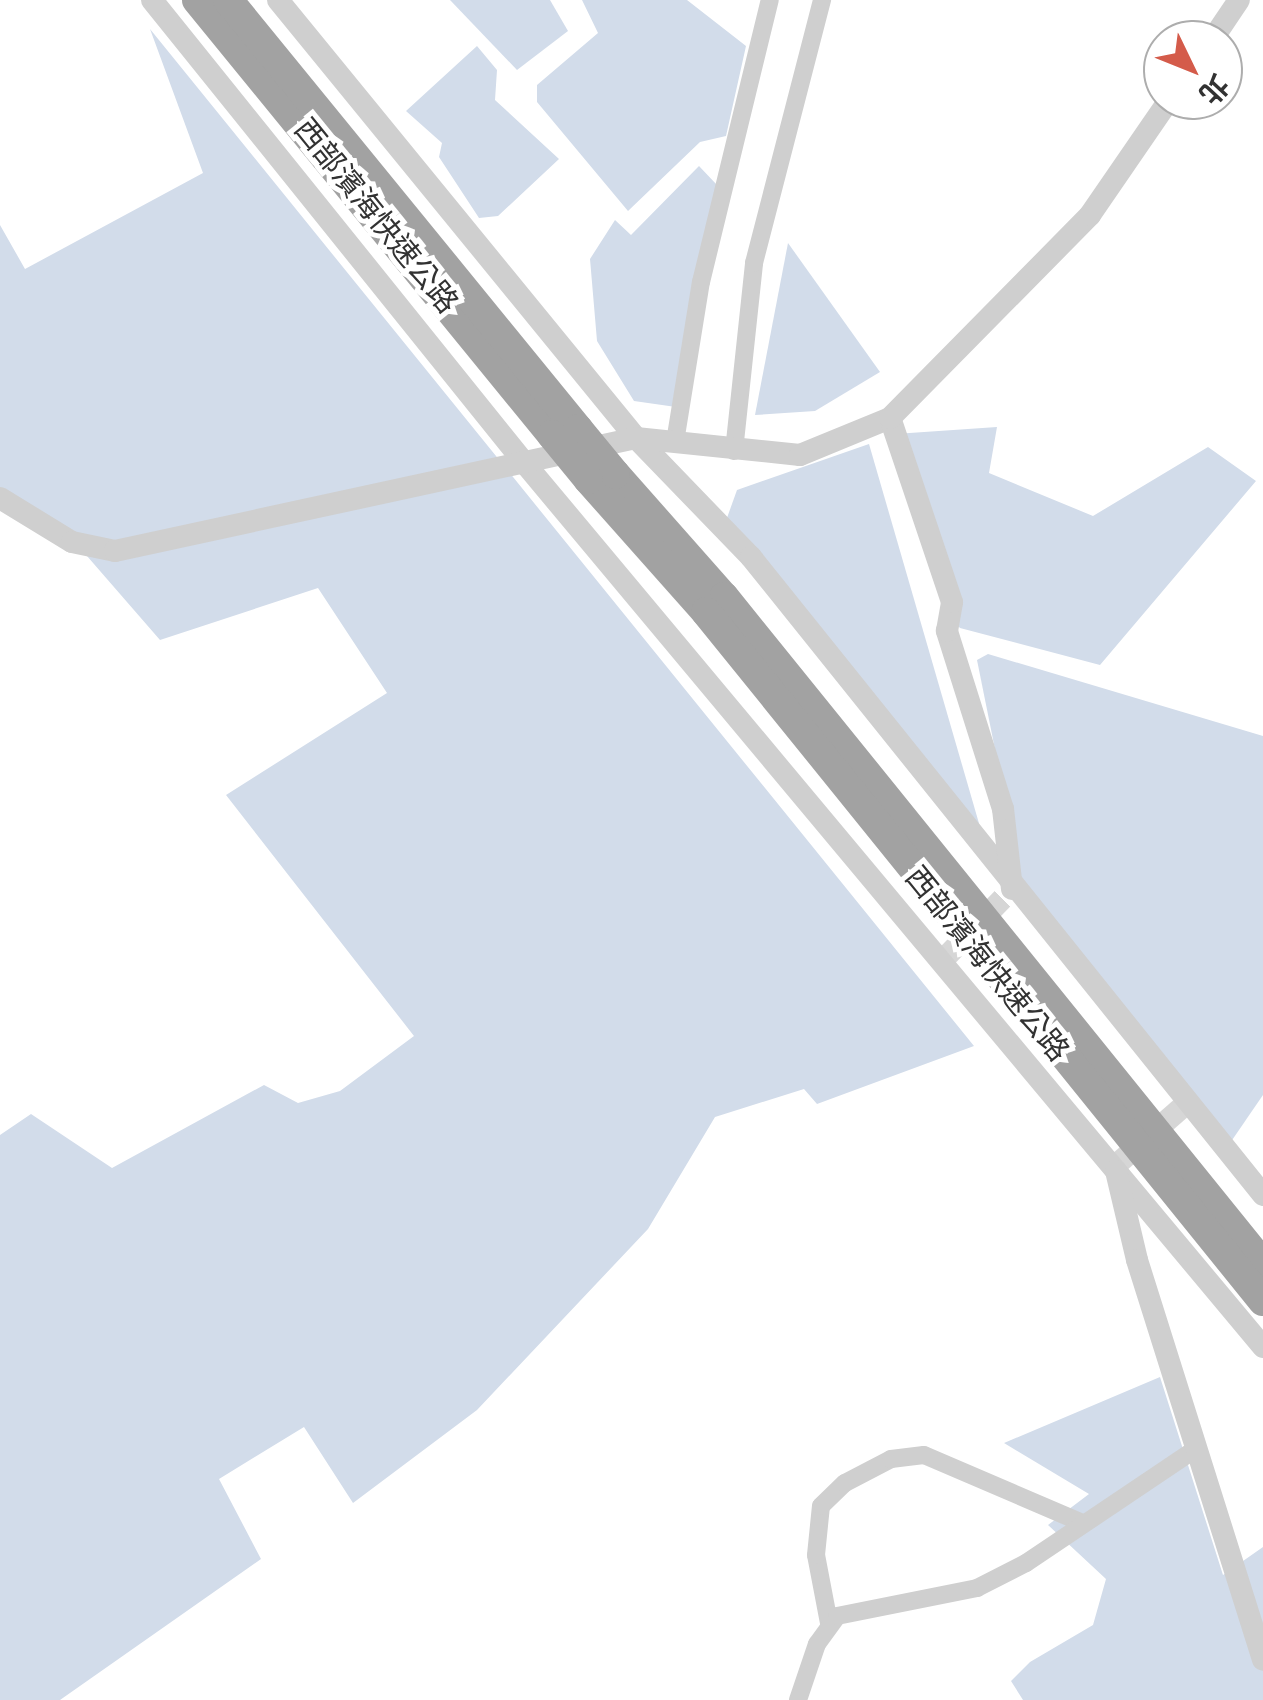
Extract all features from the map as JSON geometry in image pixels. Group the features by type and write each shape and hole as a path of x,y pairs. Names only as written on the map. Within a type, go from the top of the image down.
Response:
{"highway":[{"path":"178,0 365,188"},
{"name":"西部濱海快速公路","path":"197,0 365,188 602,477"},
{"name":"西部濱海快速公路","path":"228,0 365,188"},
{"path":"246,0 365,188"},
{"path":"602,477 666,530 720,610"},
{"path":"602,477 662,562 720,610"},
{"name":"西部濱海快速公路","path":"720,610 1263,1264"},
{"name":"西部濱海快速公路","path":"720,610 1263,1301"}],"street":[{"path":"152,0 526,466 1263,1347"},
{"path":"278,0 636,438 738,544 1012,889 1263,1195"},
{"path":"678,442 702,282 770,0"},
{"path":"728,450 754,264 822,0"},
{"path":"0,498 72,542 115,551 526,466 636,438 800,455 890,418 1090,215 1156,120"},
{"path":"890,418 952,602 947,631 1003,809 1012,889"},
{"path":"1115,1166 1194,1450 1263,1660"},
{"path":"828,1623 858,1608 978,1588 1026,1563 1080,1522 1194,1450"},
{"path":"798,1700 828,1623 816,1556 821,1506 845,1482 891,1458 924,1454 1080,1522"}],"water":[{"path":"450,0 550,0 568,31 517,70"},
{"path":"582,0 687,0 746,46 726,136 700,142 628,211 537,102 537,85 598,33"},
{"path":"150,29 974,1046 817,1104 804,1089 715,1117 648,1229 477,1410 353,1503 304,1427 219,1479 261,1559 60,1700 0,1700 0,1135 31,1114 112,1168 264,1085 298,1103 340,1091 414,1036 226,795 387,693 318,588 160,640 67,533 0,496 0,225 25,269 203,173"},
{"path":"477,46 497,70 495,100 559,159 498,216 479,218 439,157 442,143 406,111"},
{"path":"699,166 717,185 676,407 634,401 597,341 590,259 615,220 631,235"},
{"path":"788,243 880,372 815,411 755,415"},
{"path":"997,427 989,473 1093,516 1208,447 1256,481 1100,665 960,628 945,612 895,434"},
{"path":"869,444 987,851 723,529 737,490"},
{"path":"988,654 1263,736 1263,1095 1228,1146 1025,898 977,660"},
{"path":"1160,1377 1223,1575 1263,1547 1263,1700 1023,1700 1011,1681 1030,1662 1093,1625 1106,1579 1048,1525 1089,1494 1004,1443"}],"tunnel":[{"path":"941,962 1012,889"},
{"path":"1115,1166 1188,1102"}]}
